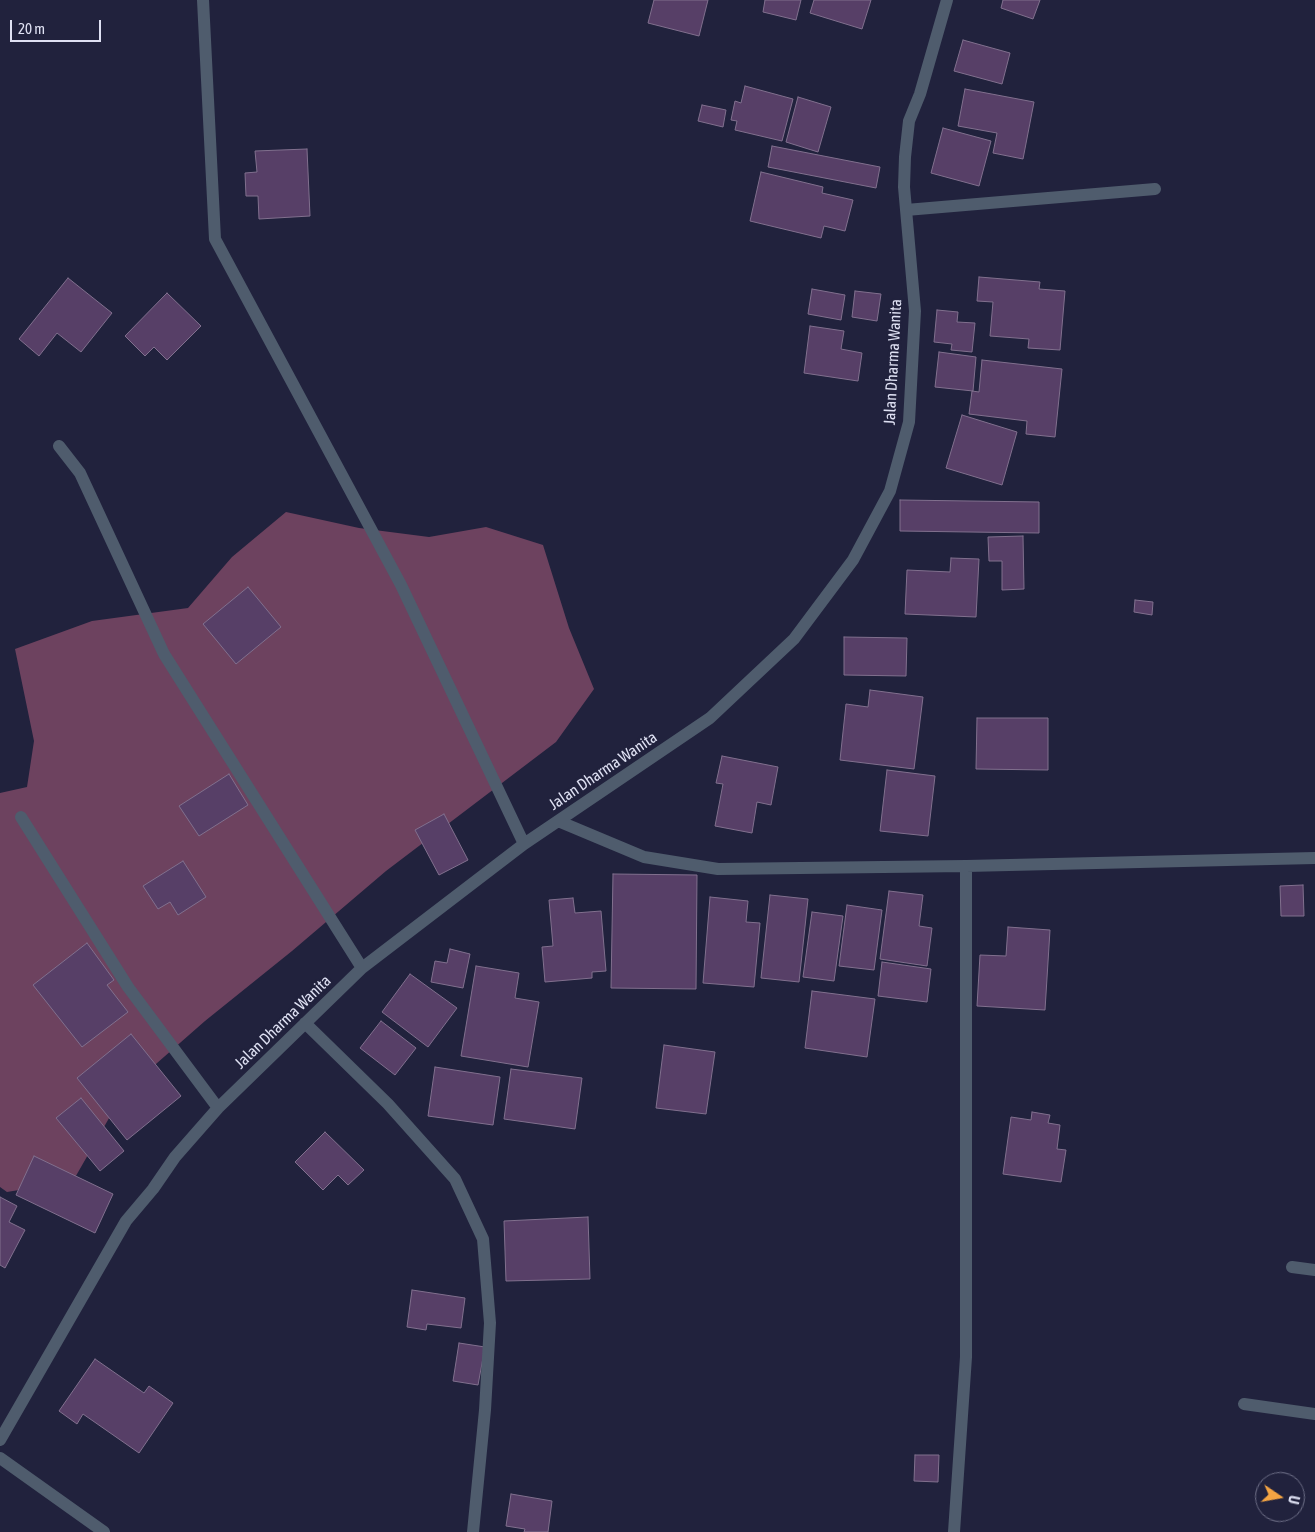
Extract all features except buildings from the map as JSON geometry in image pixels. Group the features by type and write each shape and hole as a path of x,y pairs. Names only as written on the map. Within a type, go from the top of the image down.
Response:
{"street":[{"path":"203,0 215,239 401,585 524,844"},
{"name":"Jalan Dharma Wanita","path":"0,1440 126,1221 153,1189 175,1157 218,1108 362,968 524,844 710,718 794,639 852,560 890,491 908,422 915,311 904,187 905,157 909,121 920,94 947,0"},
{"path":"906,210 1155,189"},
{"path":"59,446 80,473 164,654 362,968"},
{"path":"21,816 128,987 218,1108"},
{"path":"558,821 644,857 718,869 966,866 1315,858"},
{"path":"954,1532 966,1357 966,866"},
{"path":"305,1023 388,1104 455,1179 483,1239 490,1323 485,1410 473,1532"},
{"path":"1292,1267 1315,1270"},
{"path":"1244,1404 1315,1414"},
{"path":"0,1458 104,1532"}],"shaded area":[{"path":"286,512 359,528 429,537 486,527 543,545 569,628 594,689 556,742 386,871 292,951 205,1021 124,1092 73,1181 7,1192 0,1187 0,793 27,787 34,741 15,649 92,621 188,608 232,557"}]}
